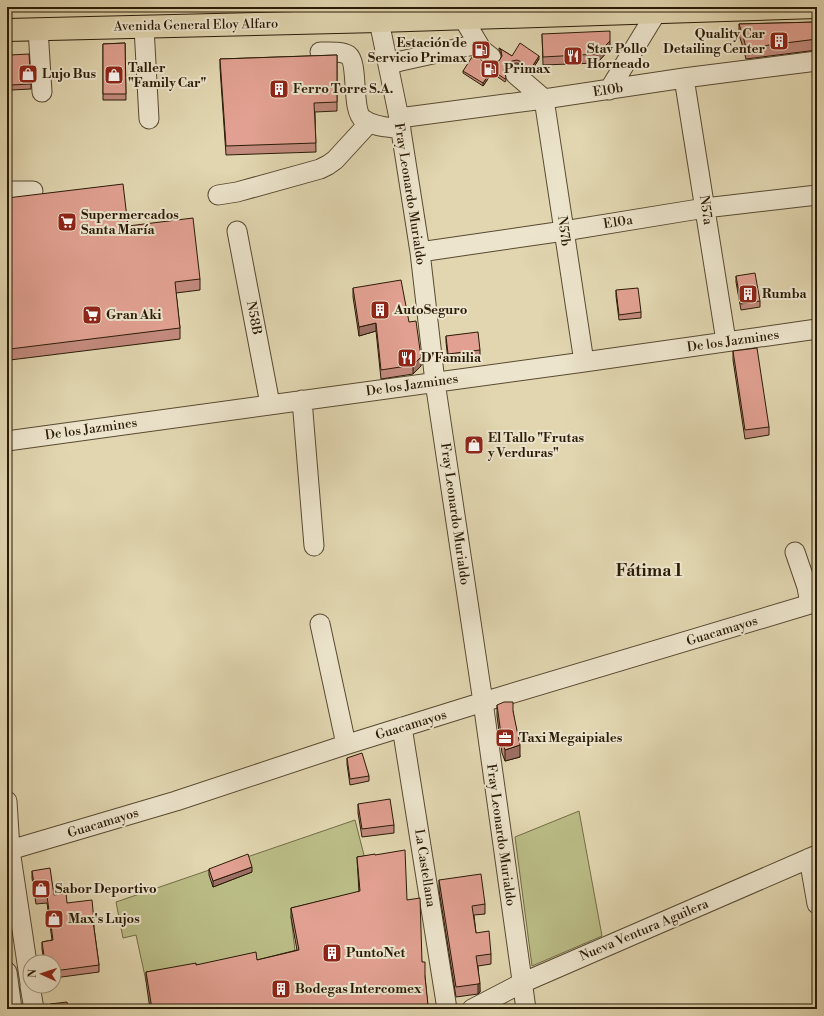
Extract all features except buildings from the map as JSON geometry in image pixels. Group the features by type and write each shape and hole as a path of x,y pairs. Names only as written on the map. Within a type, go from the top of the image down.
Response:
{"main road":[{"name":"Avenida General Eloy Alfaro","path":"7,30 380,21 817,7"}],"street":[{"path":"614,82 656,12"},
{"path":"388,65 401,61 484,51 463,18"},
{"name":"Fray Leonardo Murialdo","path":"380,21 400,124 420,252 436,382 526,1009"},
{"path":"144,27 149,119"},
{"path":"38,29 42,92"},
{"path":"218,196 320,169 335,160 369,123 361,118 357,107 351,59 347,54 338,52 320,52"},
{"name":"E10b","path":"369,123 378,126 400,124 538,94 614,82 684,78 817,61"},
{"path":"516,74 538,94"},
{"name":"N57a","path":"684,78 726,342"},
{"name":"N57b","path":"538,94 564,231 584,362"},
{"path":"7,192 33,191"},
{"name":"E10a","path":"420,252 564,231 705,208 817,195"},
{"name":"N58B","path":"237,232 270,404"},
{"name":"De los Jazmines","path":"7,440 817,330"},
{"path":"302,400 314,546"},
{"path":"795,552 814,603"},
{"name":"Guacamayos","path":"9,850 176,801 345,745 483,702 814,603"},
{"path":"320,624 345,745"},
{"name":"La Castellana","path":"402,727 447,1009"},
{"path":"7,801 9,850 25,954"},
{"path":"813,856 817,904"},
{"name":"Nueva Ventura Aguilera","path":"472,1009 522,983 813,856"},
{"path":"7,972 10,1006"},
{"path":"32,994 34,1009"}],"green space":[{"path":"579,811 602,936 532,966 515,837"},
{"path":"355,820 365,859 357,862 362,900 291,917 296,959 146,981 136,935 123,938 116,902"}],"place":[{"name":"Quality Car Detailing Center","path":"779,41"},
{"name":"Estación de Servicio Primax","path":"481,50"},
{"name":"Stav Pollo Horneado","path":"573,56"},
{"name":"Primax","path":"490,69"},
{"name":"Lujo Bus","path":"28,74"},
{"name":"Taller \"Family Car\"","path":"114,75"},
{"name":"Ferro Torre S.A.","path":"279,89"},
{"name":"Supermercados Santa María","path":"67,222"},
{"name":"Rumba","path":"748,294"},
{"name":"AutoSeguro","path":"380,310"},
{"name":"Gran Aki","path":"92,315"},
{"name":"D'Familia","path":"407,358"},
{"name":"El Tallo \"Frutas y Verduras\"","path":"474,445"},
{"name":"Taxi Megaipiales","path":"505,738"},
{"name":"Sabor Deportivo","path":"41,889"},
{"name":"Max's Lujos","path":"54,919"},
{"name":"PuntoNet","path":"332,953"},
{"name":"Bodegas Intercomex","path":"281,989"}],"district":[{"name":"Fátima 1","path":"649,571"}]}
